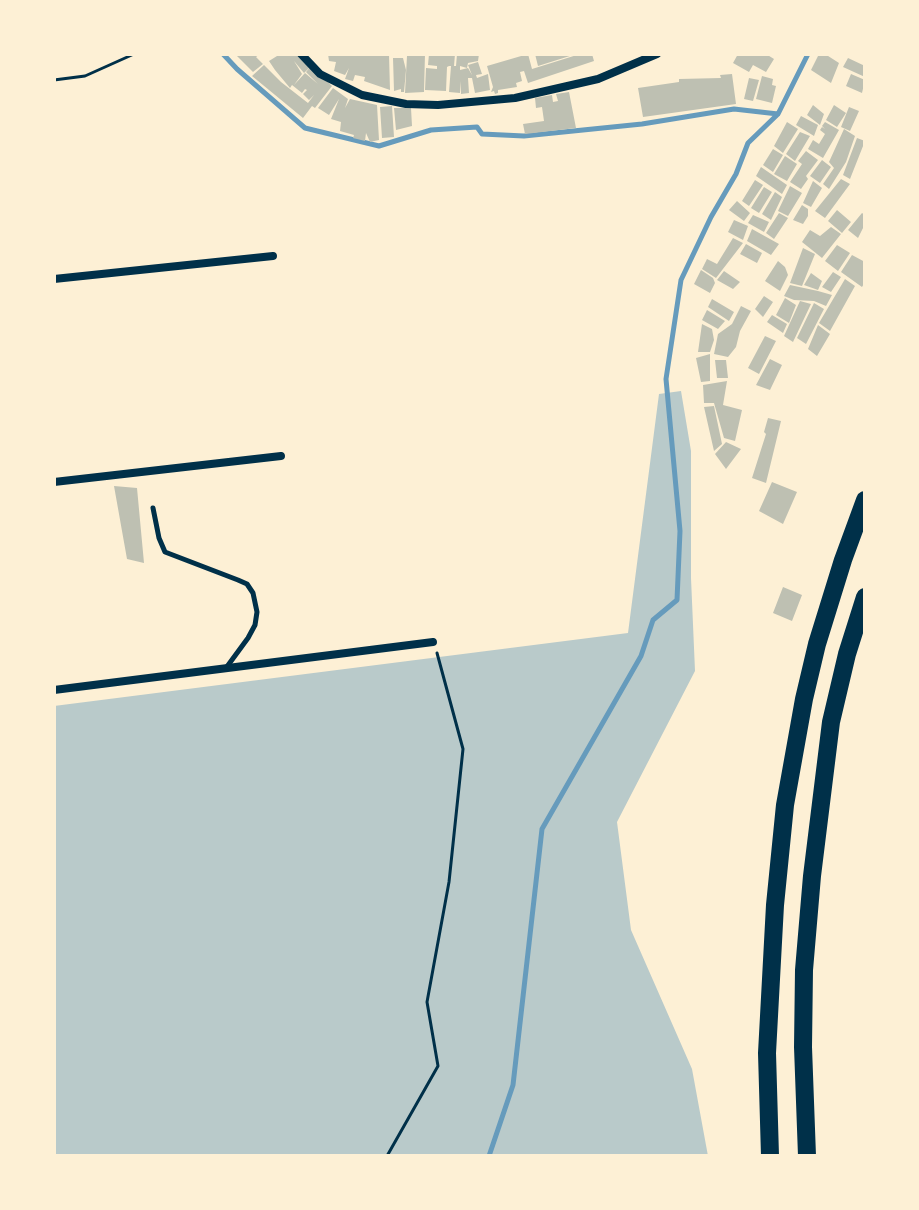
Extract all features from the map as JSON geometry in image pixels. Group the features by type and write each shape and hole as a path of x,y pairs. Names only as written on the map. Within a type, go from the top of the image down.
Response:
{"highway":[{"path":"770,1156 767,1053 785,805 817,644 865,500"},
{"path":"807,1156 804,970 815,845 831,722 847,654 865,597"}],"street":[{"path":"301,54 320,74 362,95 406,104 438,105 515,98 598,79 657,54"},
{"path":"54,279 273,256"},
{"path":"54,482 281,456"},
{"path":"54,690 433,642"}],"lane":[{"path":"153,508 165,552 247,584 253,593 257,612 255,625 225,668"}],"path":[{"path":"54,80 85,76 134,54"},
{"path":"387,1156 438,1066 427,1002 449,882 463,749 433,642"}],"shaded area":[{"path":"681,391 691,451 695,671 617,822 631,930 692,1069 708,1156 54,1156 54,706 628,633 659,394"}],"building":[{"path":"235,54 260,54 256,57 263,64 253,72"},
{"path":"276,54 300,54 332,86 303,118 252,76 264,65 281,82 308,103 314,95 309,100 303,94 307,90 302,93 292,85 290,88 269,61","holes":["294,61 304,73 311,66 306,72 318,84 305,73 294,85 302,74"]},
{"path":"328,54 389,54 390,90 364,81 365,77 355,75 353,81 345,79 349,68 345,75 334,71 336,62 329,61"},
{"path":"425,54 424,92 405,93 407,56"},
{"path":"429,54 455,54 456,66 457,54 479,54 478,61 468,63 467,68 460,66 460,70 468,68 472,75 468,65 478,62 482,74 476,75 477,78 488,74 490,90 475,93 472,78 468,78 469,93 461,94 461,81 460,93 449,92 449,66 446,91 425,90 426,68 437,69 437,66 428,65"},
{"path":"528,54 532,69 580,54 592,54 594,61 528,83 524,71 520,72 522,81 516,83 517,87 498,90 495,94 491,92 493,87 487,66"},
{"path":"535,54 573,54 573,55 538,66"},
{"path":"738,54 766,54 774,59 766,72 753,65 749,72 733,63"},
{"path":"819,54 825,54 839,63 831,83 811,70"},
{"path":"393,58 403,58 406,70 404,92 401,89 394,91"},
{"path":"848,58 865,66 865,77 843,67"},
{"path":"732,74 736,104 643,117 638,88 679,82 679,79 721,78 720,75"},
{"path":"851,74 865,80 862,93 846,86"},
{"path":"762,76 773,79 772,85 776,86 772,103 756,99"},
{"path":"749,78 759,80 753,101 744,99"},
{"path":"333,88 348,99 345,108 350,99 377,105 379,140 370,142 366,133 365,141 340,131 341,122 331,119 339,99 329,115 318,108"},
{"path":"569,92 576,128 525,134 523,124 544,121 542,107 536,108 535,98 552,95 553,102 558,101 556,94"},
{"path":"813,105 824,114 820,125 807,115"},
{"path":"834,105 846,113 837,127 826,120"},
{"path":"392,106 394,137 382,138 380,107"},
{"path":"849,107 859,111 850,131 841,127"},
{"path":"394,108 411,108 412,126 396,130"},
{"path":"801,116 818,125 814,136 796,125"},
{"path":"787,122 798,129 783,153 774,146"},
{"path":"825,122 839,130 823,158 808,149 813,140 819,144 825,134 820,130 822,127 825,129 822,126"},
{"path":"844,129 855,136 846,162 829,189 823,184 834,168 829,162"},
{"path":"800,132 810,136 795,161 786,154"},
{"path":"857,138 865,141 850,179 843,175"},
{"path":"773,149 783,155 773,172 763,165"},
{"path":"806,151 818,160 801,189 790,182 802,164 798,161"},
{"path":"785,156 797,164 787,181 774,174"},
{"path":"822,160 831,167 820,183 810,176"},
{"path":"761,167 787,185 782,194 756,176"},
{"path":"841,179 850,184 825,218 815,211"},
{"path":"755,180 763,185 749,206 742,201"},
{"path":"813,181 822,188 811,207 803,203"},
{"path":"790,186 802,193 788,216 778,211"},
{"path":"764,187 772,192 759,213 751,208"},
{"path":"775,192 782,197 771,220 762,214"},
{"path":"737,201 750,213 744,221 729,210"},
{"path":"802,205 808,209 803,224 793,220"},
{"path":"837,210 851,222 842,233 828,221"},
{"path":"779,213 788,218 774,239 766,233"},
{"path":"862,213 865,224 858,238 848,230"},
{"path":"753,215 769,222 764,232 748,223"},
{"path":"734,220 748,226 743,240 728,232"},
{"path":"831,227 841,234 822,258 802,242 810,230 820,236"},
{"path":"752,229 779,244 771,255 747,241"},
{"path":"733,238 743,243 716,278 702,269 707,259 717,264"},
{"path":"746,244 762,253 757,263 740,254"},
{"path":"837,245 850,253 838,271 825,261"},
{"path":"803,248 815,254 802,286 790,283"},
{"path":"852,255 865,262 862,287 841,272"},
{"path":"778,261 788,275 780,291 765,281"},
{"path":"701,270 715,283 710,293 694,284"},
{"path":"724,271 740,282 733,289 717,280"},
{"path":"833,272 841,277 831,292 822,287"},
{"path":"811,273 822,281 818,290 804,285"},
{"path":"845,279 855,286 830,331 819,323"},
{"path":"790,285 832,295 826,306 814,301 794,300 784,296"},
{"path":"764,296 773,302 763,317 755,309"},
{"path":"785,298 796,305 789,323 776,315"},
{"path":"712,299 734,312 729,321 708,307"},
{"path":"800,301 811,304 793,342 784,336"},
{"path":"814,303 824,309 806,344 797,338"},
{"path":"741,306 751,311 740,331 736,347 728,357 714,354 718,334 732,324"},
{"path":"707,310 725,321 718,329 702,320"},
{"path":"772,315 787,324 783,333 767,322"},
{"path":"702,324 712,329 714,340 710,352 698,352"},
{"path":"818,325 830,334 817,356 808,349"},
{"path":"765,336 776,341 759,374 748,368"},
{"path":"710,354 710,381 701,382 696,358"},
{"path":"770,359 782,365 770,390 756,385"},
{"path":"715,360 726,360 728,378 717,378"},
{"path":"727,381 723,405 742,410 735,441 724,438 714,403 704,403 703,385"},
{"path":"714,406 722,444 714,451 704,407"},
{"path":"768,418 781,421 766,483 752,478"},
{"path":"726,442 741,449 726,469 715,454"},
{"path":"772,482 797,492 783,524 759,511"},
{"path":"114,486 137,488 144,563 127,559"},
{"path":"783,587 802,595 792,621 773,613"}],"waterway":[{"path":"223,54 305,128 379,146 431,130 477,127 482,134 524,136 642,124 734,109 778,114"},
{"path":"489,1156 513,1085 542,829 641,656 653,620 677,600 680,531 666,379 681,280 736,174 748,143 778,114 808,54"}]}
